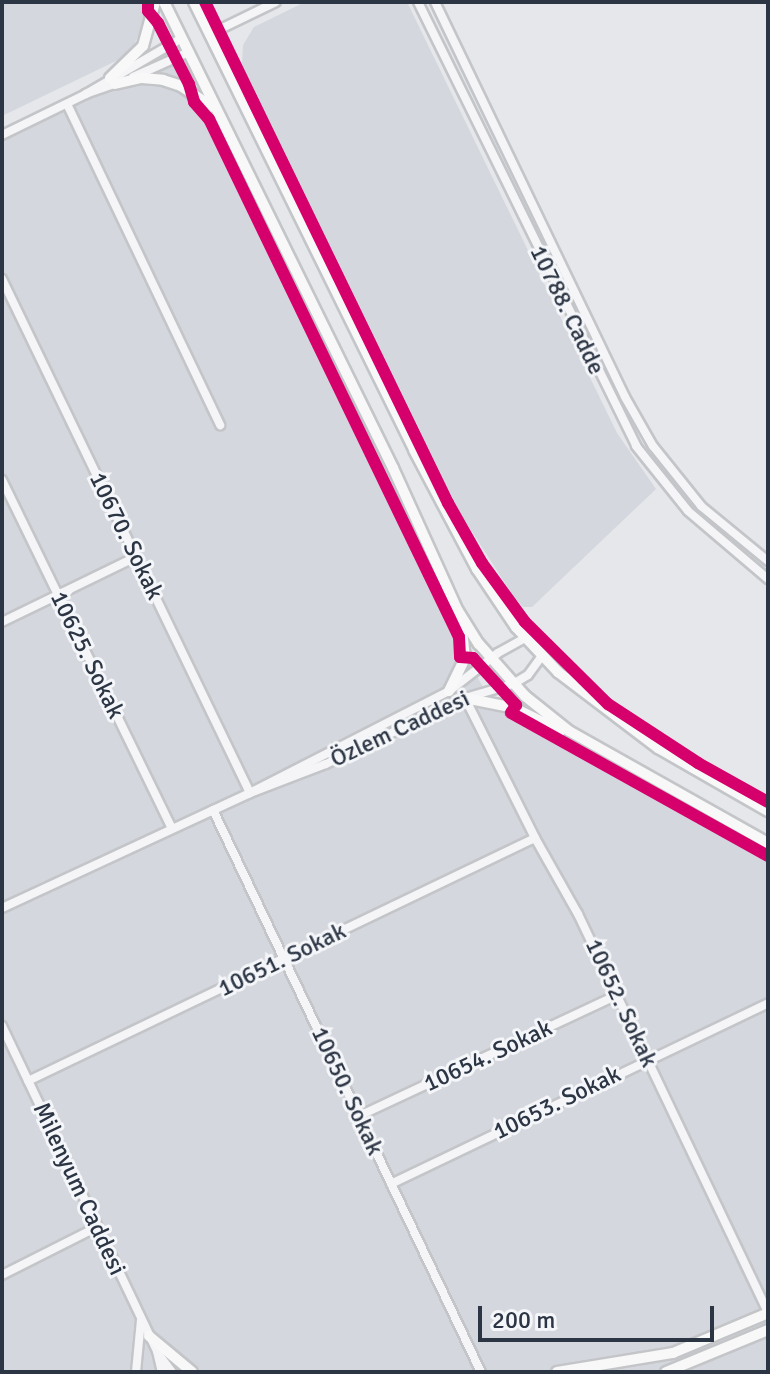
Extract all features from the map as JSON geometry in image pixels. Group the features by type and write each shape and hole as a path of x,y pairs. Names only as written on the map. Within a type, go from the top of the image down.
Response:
{"main road":[{"path":"112,81 143,46 155,2"},
{"path":"164,2 393,468 458,611 491,659 547,715 585,740 768,843"},
{"path":"194,2 414,450 477,569 525,638 542,656 658,748 768,811"},
{"path":"112,81 142,78 172,82 199,97 219,115"},
{"path":"449,691 465,658 458,611"},
{"path":"465,698 514,708 585,740"},
{"path":"557,1372 673,1353 768,1313"},
{"path":"666,1372 681,1370 768,1330"},
{"path":"149,1336 192,1372"}],"street":[{"path":"210,34 276,2"},
{"name":"10788. Cadde","path":"418,2 636,446 688,511 768,579"},
{"name":"10788. Cadde","path":"435,2 625,397 653,446 701,506 768,561"},
{"path":"2,135 112,81 182,38"},
{"path":"112,81 189,52"},
{"path":"67,104 220,425"},
{"name":"10670. Sokak","path":"2,279 250,793"},
{"name":"10625. Sokak","path":"2,480 172,829"},
{"path":"2,622 136,557"},
{"name":"Özlem Caddesi","path":"2,911 250,793 449,691 525,638"},
{"name":"Özlem Caddesi","path":"250,793 326,764 465,698 513,684 528,675 542,656"},
{"name":"10652. Sokak","path":"465,698 535,838 578,914 768,1313"},
{"name":"10650. Sokak","path":"213,810 481,1372"},
{"name":"10651. Sokak","path":"28,1081 535,838"},
{"name":"10654. Sokak","path":"359,1116 617,995"},
{"name":"10653. Sokak","path":"391,1184 768,1003"},
{"name":"Milenyum Caddesi","path":"2,1026 149,1336 172,1372"},
{"path":"2,1275 97,1227"},
{"path":"136,1372 141,1319"},
{"name":"Milenyum Caddesi","path":"157,1351 162,1372"}],"shaded area":[{"path":"2,2 143,2 145,21 133,47 120,59 2,116"},
{"path":"305,2 407,2 617,433 656,489 532,607 523,607 514,597 460,513 242,64 243,45 254,27"},
{"path":"175,51 457,640 484,689 517,721 768,862 768,1372 2,1372 2,134"}],"cycle path":[{"path":"148,2 148,11 158,23 189,84 194,102 209,119 459,637 460,657 473,658 516,705 511,713 768,856"},
{"path":"205,2 448,503 482,563 525,622 608,704 698,763 768,802"}]}
